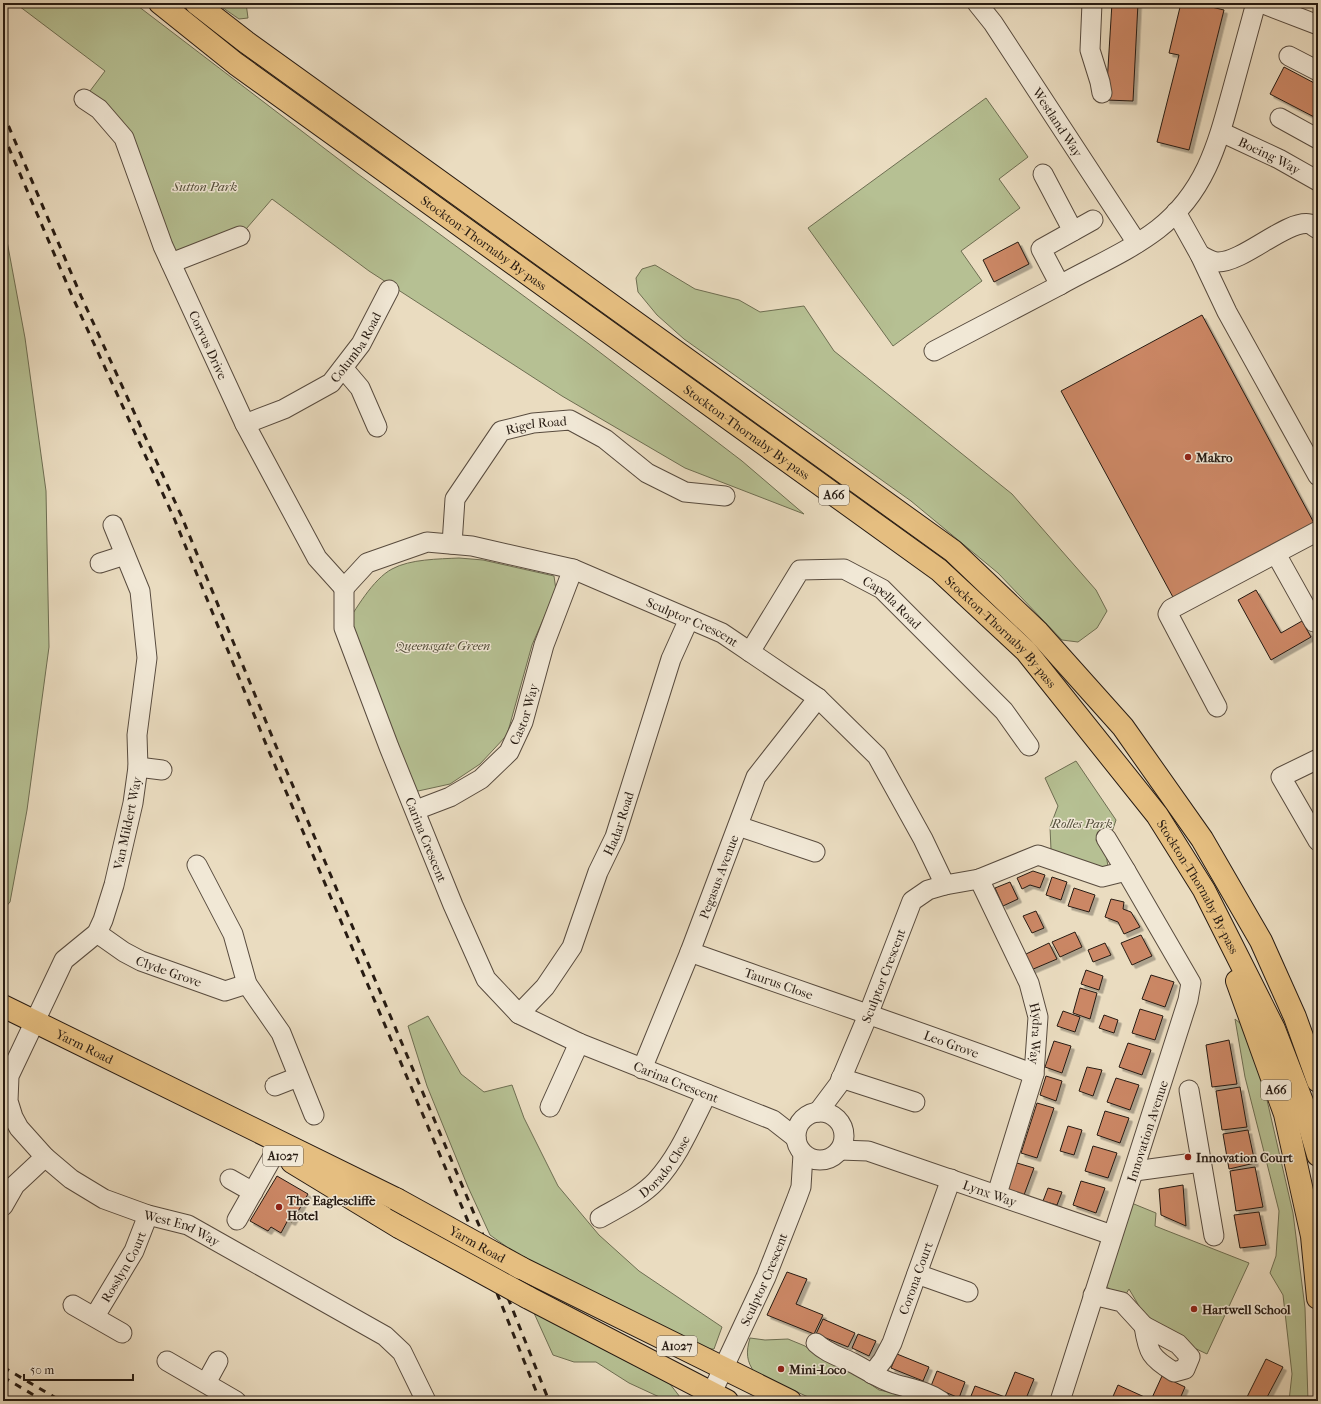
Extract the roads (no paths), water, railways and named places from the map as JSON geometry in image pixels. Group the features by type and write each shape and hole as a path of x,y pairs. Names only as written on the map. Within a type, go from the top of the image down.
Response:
{"main road":[{"name":"Stockton-Thornaby By-pass","path":"160,3 242,68 939,570 1026,651 1157,815 1204,890 1274,1029 1303,1104 1318,1155"},
{"name":"Stockton-Thornaby By-pass","path":"196,3 246,42 953,551 1038,632 1123,727 1202,839 1261,941 1295,1017 1318,1081"},
{"name":"A66","path":"1204,890 1285,1114 1312,1236 1318,1298"},
{"name":"A66","path":"1261,941 1301,999 1318,1045"},
{"name":"Yarm Road","path":"3,1006 166,1086 278,1147 396,1199 521,1268 723,1370 790,1401"},
{"name":"Yarm Road","path":"278,1147 399,1227 715,1398"}],"street":[{"name":"Westland Way","path":"977,3 993,23 1137,243"},
{"path":"1092,3 1090,50 1102,93"},
{"path":"934,351 1137,243 1158,229 1182,207 1201,180 1213,157 1256,3"},
{"path":"1261,3 1318,25"},
{"path":"1289,56 1318,71"},
{"name":"Corvus Drive","path":"84,99 99,109 124,138 163,246 245,424 317,558 344,588"},
{"path":"1280,118 1318,139"},
{"name":"Boeing Way","path":"1221,132 1279,159 1318,181"},
{"path":"1042,174 1073,231"},
{"path":"1176,212 1200,256 1227,312 1318,476"},
{"path":"1060,285 1041,249 1093,220"},
{"path":"1200,256 1218,262 1231,259 1295,226 1310,224 1318,229"},
{"path":"171,263 240,236"},
{"name":"Columba Road","path":"245,424 284,409 331,383 361,344 389,290"},
{"path":"343,368 360,388 376,427"},
{"name":"Rigel Road","path":"452,544 455,499 501,431 533,423 570,420 605,438 647,474 685,492 725,496"},
{"name":"Van Mildert Way","path":"34,1022 64,960 97,933 103,920 114,885 133,803 138,767 137,735 147,658 140,591 113,525"},
{"path":"1217,708 1168,614 1171,609 1317,534"},
{"name":"Sculptor Crescent","path":"344,588 367,563 427,542 472,546 573,569 722,633 818,698 877,756 923,839 944,885"},
{"path":"1276,554 1314,622"},
{"path":"100,563 125,555"},
{"name":"Castor Way","path":"416,810 450,797 481,779 509,752 523,722 544,645 573,569"},
{"name":"Capella Road","path":"750,652 800,570 844,569 882,589 1004,711 1028,746"},
{"name":"Carina Crescent","path":"344,588 344,628 453,905 486,978 519,1014 579,1043 774,1120 806,1151"},
{"name":"Hadar Road","path":"519,1014 545,987 572,947 598,872 616,837 671,659 689,619"},
{"name":"Pegasus Avenue","path":"642,1069 690,952 756,778 818,698"},
{"path":"1318,759 1281,777 1318,840"},
{"path":"138,767 162,770"},
{"path":"738,826 815,852"},
{"name":"Innovation Avenue","path":"1060,1401 1112,1236 1135,1171 1188,1000 1191,983 1106,838"},
{"path":"979,880 1038,855 1102,877 1126,871"},
{"path":"197,865 233,934 247,984 281,1033 314,1115"},
{"name":"Sculptor Crescent","path":"715,1398 723,1370 766,1277 801,1186 806,1151 799,1125 828,1127 840,1081 868,1015 912,901 928,890 944,885 979,880"},
{"name":"Hydra Way","path":"979,880 1029,983 1038,1017 1034,1074 997,1194"},
{"name":"Clyde Grove","path":"97,933 124,952 141,961 225,991 247,984"},
{"name":"Taurus Close","path":"690,952 868,1015"},
{"name":"Leo Grove","path":"868,1015 930,1035 1034,1074"},
{"name":"West End Way","path":"34,1022 9,1076 8,1101 13,1117 19,1128 45,1157 71,1179 104,1199 148,1215 188,1225 385,1336 402,1352 426,1401"},
{"path":"550,1107 579,1043"},
{"path":"275,1086 298,1077"},
{"path":"840,1081 915,1102"},
{"path":"1189,1090 1214,1236"},
{"name":"Dorado Close","path":"600,1218 633,1200 656,1182 674,1158 707,1094"},
{"name":"Carina Crescent","path":"774,1120 784,1118 828,1127"},
{"path":"806,1151 831,1158 828,1127"},
{"name":"Lynx Way","path":"828,1127 868,1150 997,1194 1112,1236"},
{"path":"237,1220 278,1147"},
{"path":"3,1206 15,1185 45,1157"},
{"path":"1135,1171 1201,1162"},
{"path":"230,1179 253,1192"},
{"name":"Corona Court","path":"872,1374 883,1360 892,1343 951,1179"},
{"name":"Rosslyn Court","path":"95,1316 134,1251 148,1215"},
{"path":"917,1274 968,1292"},
{"path":"1093,1295 1122,1302 1144,1326"},
{"name":"Rosslyn Court","path":"73,1305 95,1316 122,1333"},
{"path":"816,1343 824,1350 851,1362 872,1374 895,1384 933,1396 941,1401"},
{"path":"167,1361 236,1401"},
{"path":"206,1383 218,1361"}],"railway":[{"path":"3,113 81,296 181,515 276,746 481,1230 549,1401"},
{"path":"3,134 73,298 174,518 268,749 473,1233 540,1401"},
{"path":"3,1367 61,1401"},
{"path":"3,1377 44,1401"}],"place":[{"name":"Makro","path":"1188,457"},
{"name":"Innovation Court","path":"1188,1157"},
{"name":"The Eaglescliffe Hotel","path":"279,1207"},
{"name":"Hartwell School","path":"1194,1309"},
{"name":"Mini-Loco","path":"781,1369"}],"park label":[{"name":"Sutton Park","path":"205,186"},
{"name":"Queensgate Green","path":"443,645"},
{"name":"Rolles Park","path":"1082,823"}]}
